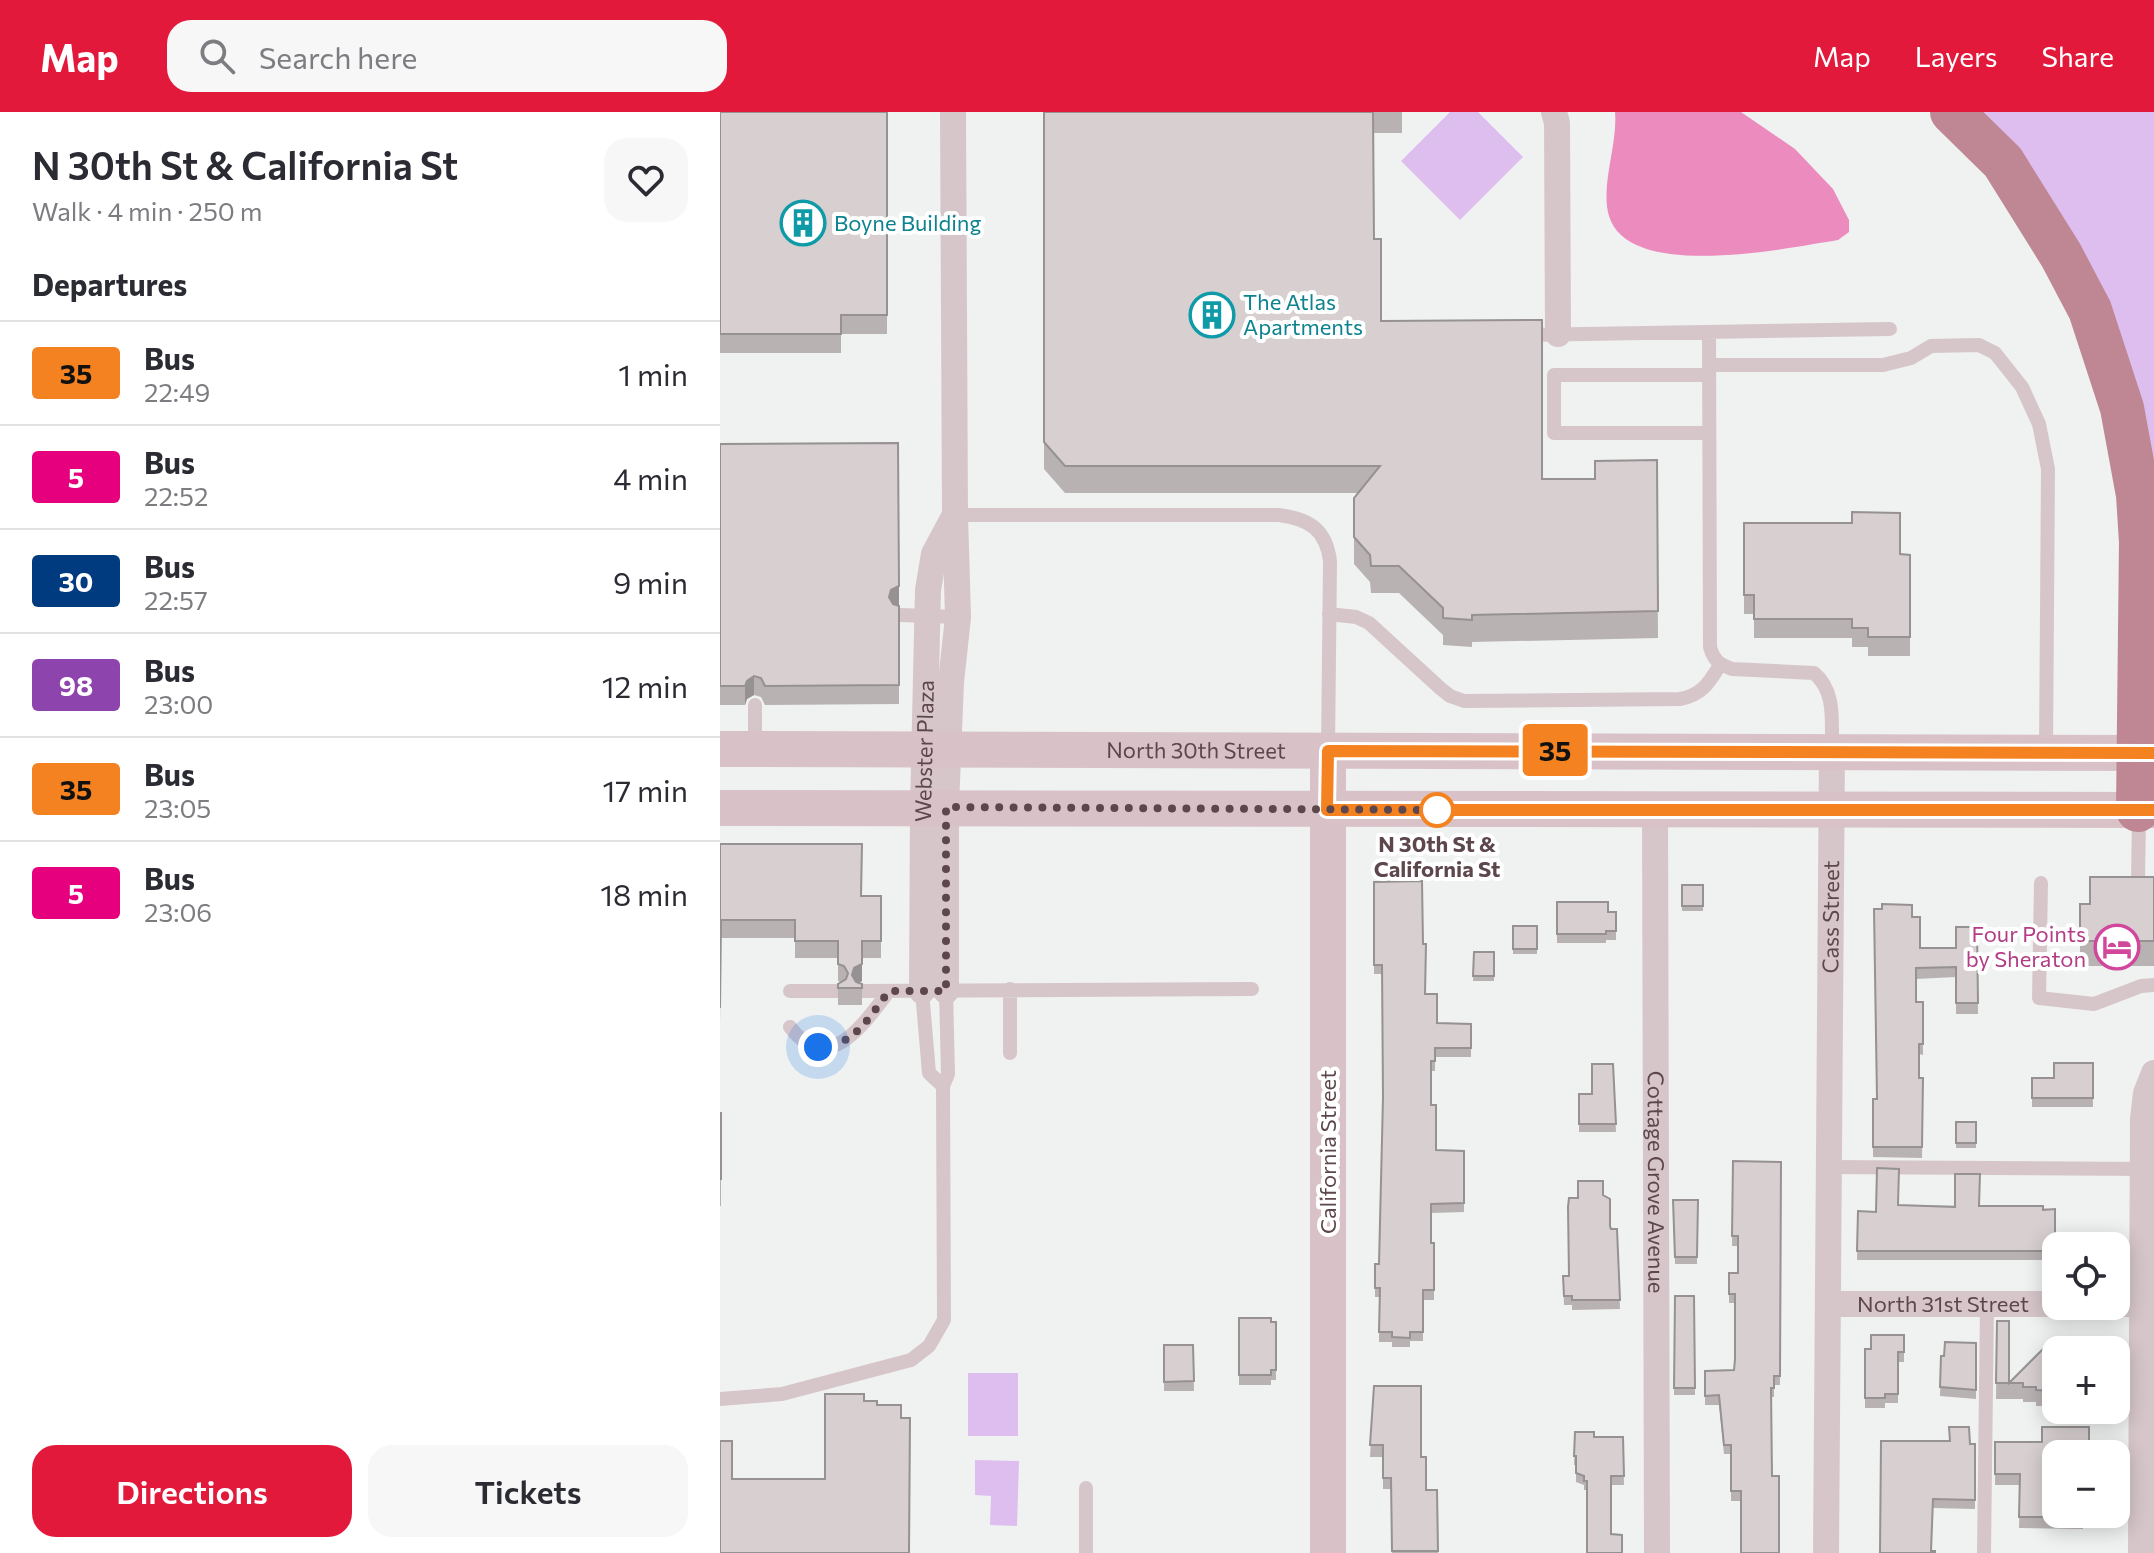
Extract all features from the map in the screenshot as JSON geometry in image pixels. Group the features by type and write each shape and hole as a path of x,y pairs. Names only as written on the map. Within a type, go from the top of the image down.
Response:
{"highway":[{"path":"1952,112 2003,162 2061,255 2090,310 2122,408 2138,495 2141,542 2146,810"}],"main road":[{"name":"North 30th Street","path":"737,749 2147,753"},
{"name":"California Street","path":"1328,751 1328,1553"},
{"path":"720,808 2146,810"}],"street":[{"name":"Webster Plaza","path":"936,749 951,682 958,617 953,112"},
{"path":"1554,112 1557,123 1558,334"},
{"name":"Webster Plaza","path":"934,991 936,749 927,617 934,554 955,515"},
{"name":"Cass Street","path":"1826,1553 1832,751"},
{"name":"Cottage Grove Avenue","path":"1655,810 1657,1553"},
{"path":"2141,1553 2148,1304 2148,1169 2144,1105 2154,1073"},
{"name":"North 31st Street","path":"1829,1304 2042,1304"}],"lane":[{"path":"1502,335 1890,329"},
{"path":"1329,614 1356,617 1369,623 1440,688 1464,701 1680,699 1693,697 1704,690 1720,665 1713,658 1710,647 1709,332"},
{"path":"1709,433 1554,433 1554,375 1883,365 1911,358 1931,346 1979,345 1995,353 2022,387 2039,424 2048,469 2046,752"},
{"path":"955,515 1279,515 1305,520 1318,529 1329,549 1328,751"},
{"path":"899,615 958,617"},
{"name":"Cass Street","path":"1720,665 1732,669 1814,673 1826,685 1829,695 1832,751"},
{"path":"737,749 755,705"},
{"path":"2138,882 2146,810"},
{"path":"2041,883 2039,998 2094,1004 2141,986 2154,985"},
{"path":"1010,989 1010,1053"},
{"path":"862,991 1252,989"},
{"path":"790,991 838,991"},
{"path":"790,1027 812,1045 824,1047 841,1043 859,1030 889,991"},
{"path":"720,1399 782,1394 911,1360 929,1346 944,1320 943,1086 948,1074 934,991"},
{"path":"934,991 929,1073 943,1086"},
{"path":"1829,1167 2148,1169"},
{"path":"1984,1553 1987,1304"},
{"path":"1086,1488 1086,1553"}],"shaded area":[{"path":"1450,112 1478,112 1523,157 1460,220 1401,161"},
{"path":"1615,112 1741,112 1795,149 1833,189 1849,220 1849,232 1838,240 1748,253 1677,255 1646,249 1622,236 1609,216 1607,192"},
{"path":"1979,112 2154,112 2154,653 2148,463"},
{"path":"968,1373 1018,1373 1018,1436 968,1436"},
{"path":"975,1460 1019,1461 1017,1526 990,1525 991,1496 975,1495"}],"building":[{"name":"Boyne Building","path":"720,112 887,112 887,315 841,315 841,334 720,334"},
{"name":"The Atlas Apartments","path":"1044,112 1373,112 1374,239 1381,239 1381,321 1542,320 1542,479 1595,479 1595,461 1657,460 1658,611 1472,615 1472,620 1443,618 1443,608 1399,566 1371,566 1370,555 1354,537 1354,498 1380,466 1065,466 1044,442"},
{"path":"898,443 899,586 891,590 889,597 893,604 899,606 899,685 765,686 761,678 754,676 745,686 720,686 720,444"},
{"path":"1852,512 1900,513 1900,554 1910,555 1910,637 1868,637 1868,628 1852,628 1852,619 1754,619 1754,595 1744,595 1744,523 1852,523"},
{"path":"720,844 862,844 861,896 881,896 881,941 862,941 862,964 854,968 852,975 856,982 862,984 862,988 838,988 848,973 844,966 838,964 838,941 795,941 795,920 721,920 720,1008"},
{"path":"2090,877 2154,877 2154,941 2080,941 2080,904 2090,904"},
{"path":"1422,881 1425,994 1437,994 1437,1023 1471,1024 1471,1048 1435,1048 1435,1061 1431,1061 1431,1105 1436,1105 1436,1150 1464,1151 1464,1203 1431,1204 1434,1290 1423,1290 1423,1332 1410,1332 1410,1338 1392,1337 1392,1332 1379,1332 1380,1288 1375,1288 1375,1264 1379,1264 1383,1097 1382,965 1374,965 1374,882"},
{"path":"1682,885 1703,885 1703,906 1682,906"},
{"path":"1557,902 1608,902 1608,912 1616,912 1616,931 1606,931 1606,934 1557,934"},
{"path":"1882,904 1912,905 1912,917 1920,917 1920,948 1956,948 1956,927 1977,927 1978,1003 1956,1003 1956,967 1916,968 1916,1002 1923,1002 1923,1044 1919,1044 1919,1078 1923,1078 1922,1147 1873,1147 1873,1099 1877,1099 1874,909 1882,909"},
{"path":"1513,926 1537,926 1537,949 1513,949"},
{"path":"1474,952 1494,952 1494,976 1473,976"},
{"path":"2054,1063 2093,1063 2093,1098 2032,1098 2032,1078 2054,1078"},
{"path":"1592,1064 1613,1064 1616,1124 1579,1124 1579,1094 1592,1094"},
{"path":"721,1113 721,1179 720,1179"},
{"path":"1956,1122 1976,1122 1976,1143 1956,1143"},
{"path":"1733,1161 1781,1162 1780,1376 1774,1376 1774,1388 1771,1388 1772,1476 1779,1476 1779,1553 1741,1553 1741,1491 1731,1491 1731,1445 1724,1445 1719,1395 1705,1396 1705,1371 1734,1370 1735,1294 1729,1294 1729,1273 1738,1273 1738,1236 1732,1236"},
{"path":"1877,1168 1899,1169 1898,1205 1955,1207 1955,1174 1980,1174 1979,1206 2043,1206 2043,1210 2055,1209 2055,1232 2042,1232 2042,1251 1857,1251 1858,1211 1876,1212"},
{"path":"1578,1181 1603,1181 1603,1195 1610,1199 1610,1226 1617,1229 1620,1300 1572,1300 1572,1296 1564,1296 1563,1276 1569,1276 1569,1198 1578,1198"},
{"path":"1673,1200 1698,1200 1697,1257 1675,1257"},
{"path":"1675,1296 1694,1296 1695,1388 1674,1388"},
{"path":"1239,1318 1271,1318 1271,1322 1276,1322 1276,1370 1271,1370 1271,1375 1239,1375"},
{"path":"1997,1321 2009,1321 2009,1383 1996,1383"},
{"path":"1871,1335 1904,1335 1904,1352 1898,1352 1898,1394 1885,1394 1885,1398 1865,1398 1865,1349 1871,1349"},
{"path":"1945,1342 1976,1343 1976,1390 1940,1387 1941,1356 1944,1356"},
{"path":"1164,1345 1193,1345 1194,1381 1164,1382"},
{"path":"2042,1350 2042,1390 2023,1387 2023,1383 2009,1383"},
{"path":"1374,1386 1421,1386 1421,1457 1426,1457 1426,1490 1437,1490 1438,1551 1392,1551 1391,1478 1383,1478 1383,1445 1370,1445"},
{"path":"825,1394 864,1394 864,1401 877,1401 877,1405 901,1405 901,1418 910,1418 909,1553 720,1553 720,1441 732,1441 732,1479 825,1479"},
{"path":"1949,1427 1969,1427 1970,1444 1975,1444 1975,1500 1933,1499 1931,1551 1935,1553 1880,1553 1881,1441 1950,1441"},
{"path":"2042,1427 2089,1427 2089,1440 2042,1440"},
{"path":"1575,1432 1594,1432 1594,1437 1623,1437 1624,1476 1611,1476 1611,1534 1622,1535 1622,1553 1587,1553 1587,1481 1576,1473"},
{"path":"1995,1442 2042,1442 2042,1517 2019,1517 2020,1474 1995,1474"}],"bus line":[{"name":"35","path":"2154,753 1328,751 1327,810 2154,810"}],"place":[{"name":"Boyne Building","path":"803,223"},
{"name":"The Atlas Apartments","path":"1212,315"},
{"name":"N 30th St & California St","path":"1437,810"},
{"name":"Four Points by Sheraton","path":"2117,947"}],"route":[{"path":"818,1047 830,1047 847,1040 859,1030 889,991 946,991 946,807 1437,810"}]}
